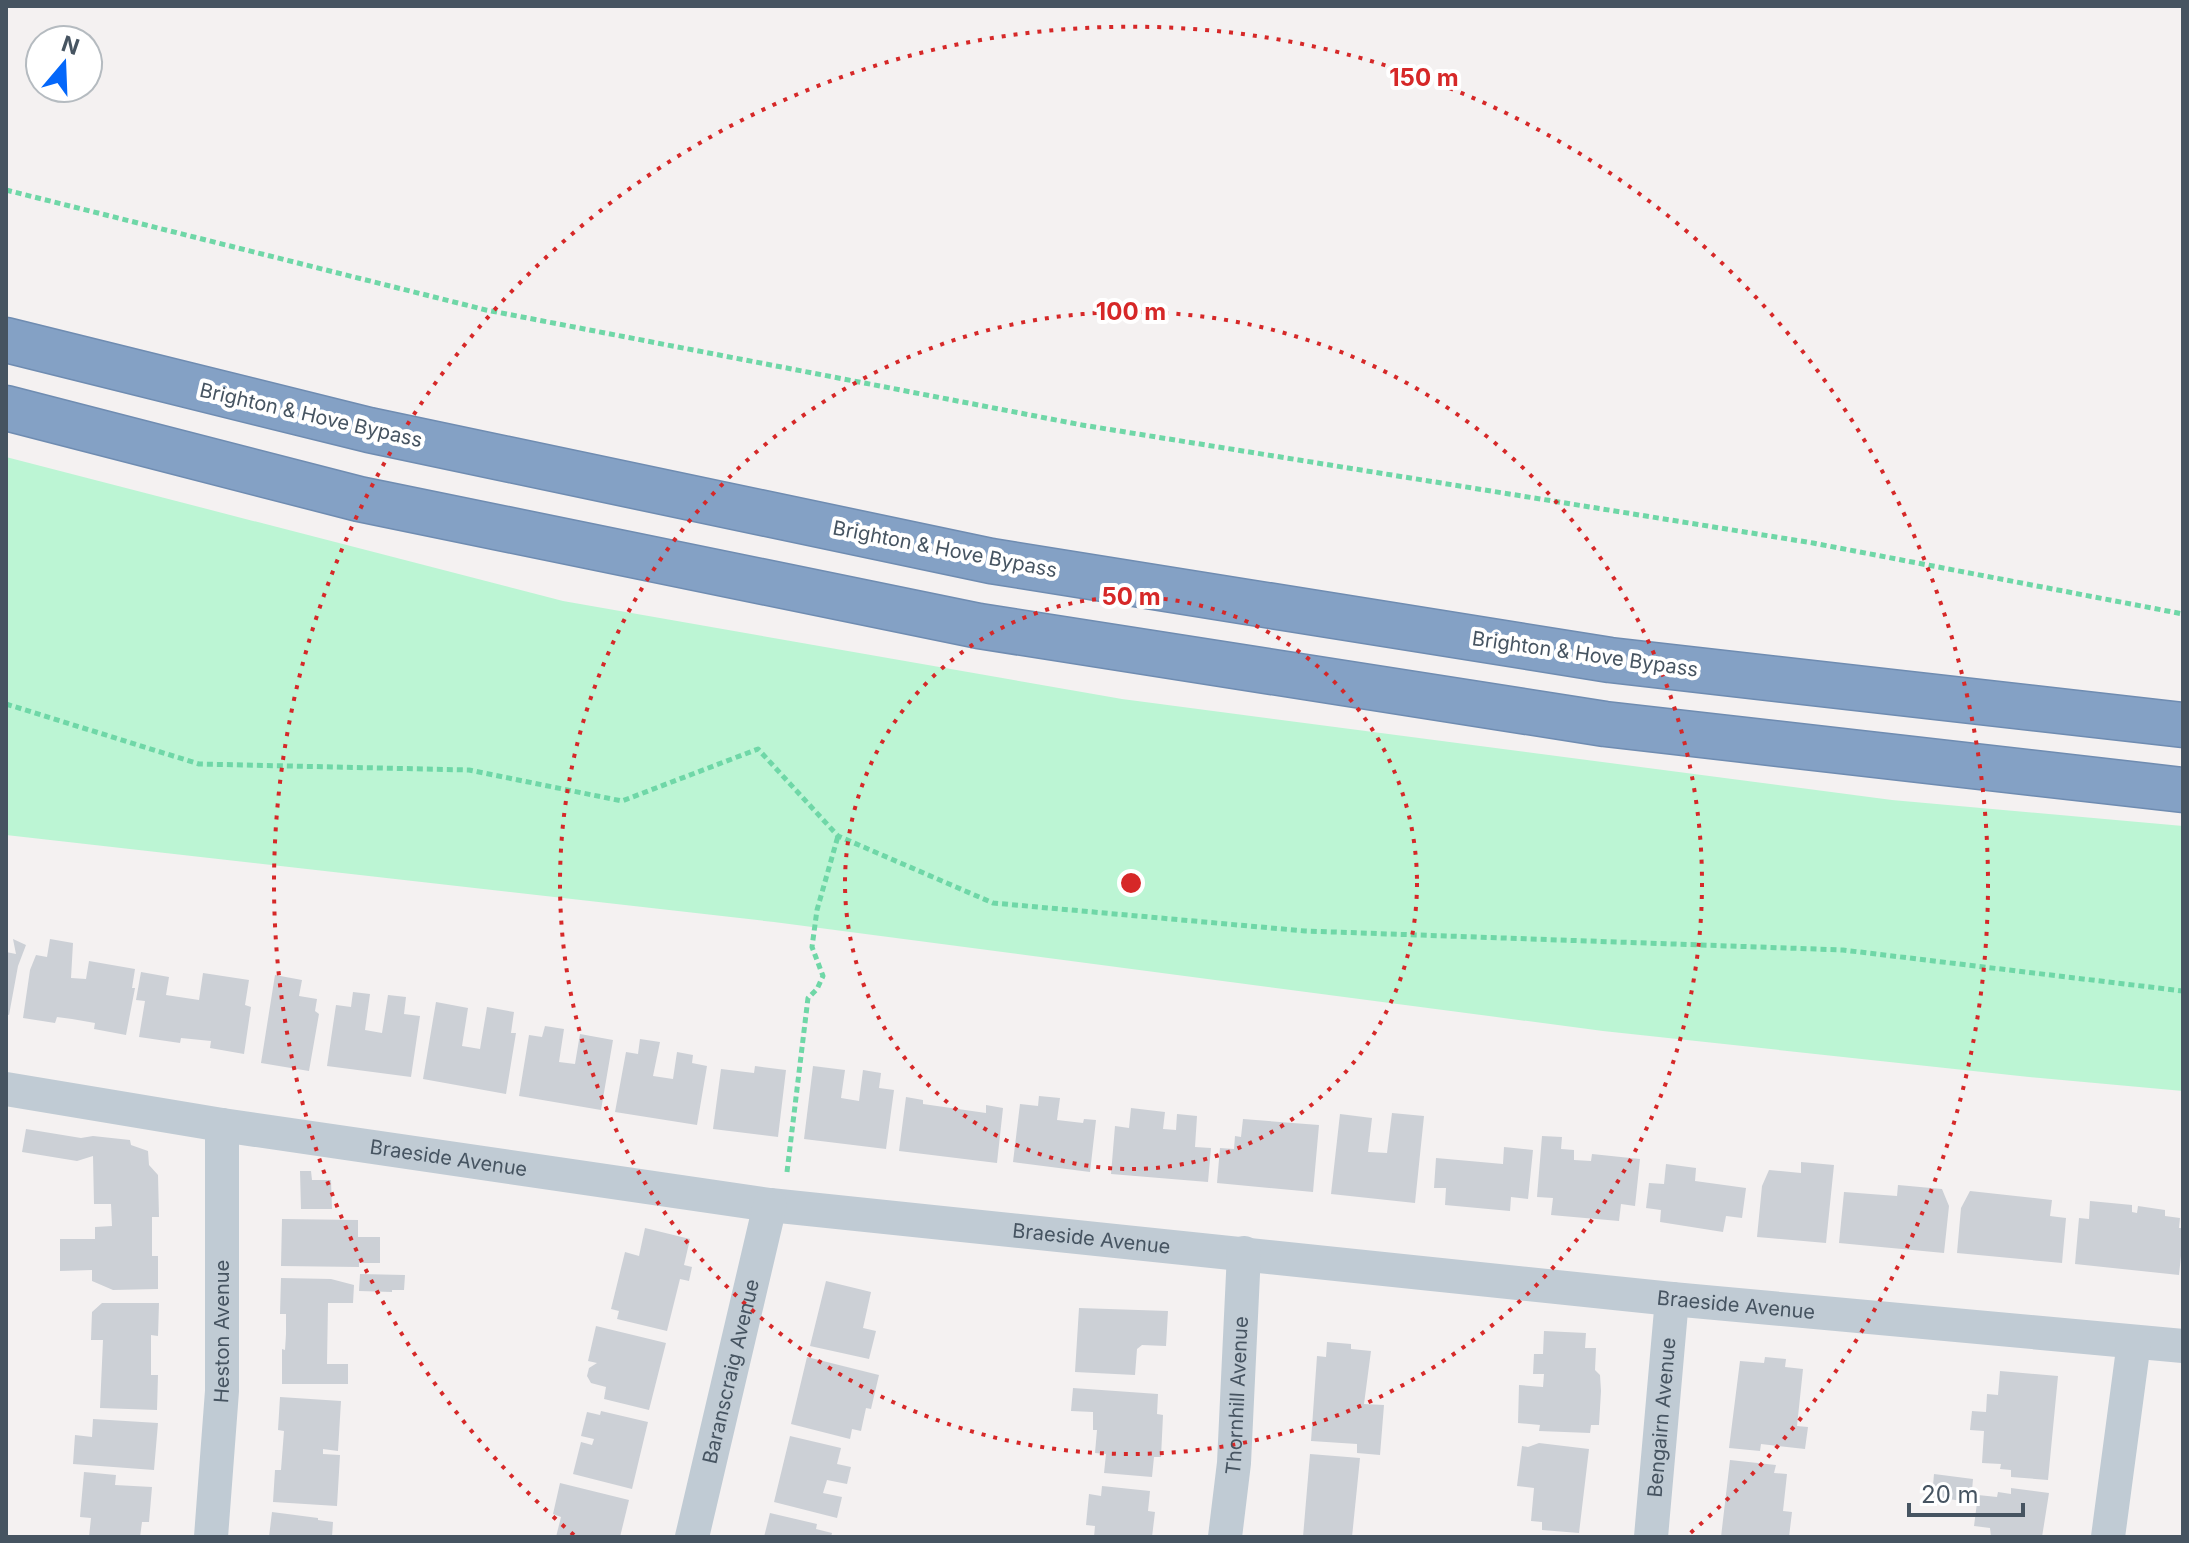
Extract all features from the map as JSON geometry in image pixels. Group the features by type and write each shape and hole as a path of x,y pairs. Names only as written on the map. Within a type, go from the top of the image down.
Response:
{"highway":[{"name":"Brighton & Hove Bypass","path":"6,340 369,430 991,561 1610,660 2183,725"},
{"path":"6,408 359,499 979,626 1605,724 2183,790"}],"street":[{"name":"Braeside Avenue","path":"6,1089 222,1125 776,1206 1672,1299 2183,1346"},
{"name":"Heston Avenue","path":"211,1537 222,1391 222,1125"},
{"name":"Baranscraig Avenue","path":"692,1537 776,1206"},
{"name":"Thornhill Avenue","path":"1225,1537 1234,1463 1244,1253"},
{"name":"Bengairn Avenue","path":"1651,1537 1672,1299"},
{"path":"2108,1537 2134,1342"}],"path":[{"path":"6,190 486,310 1082,425 1813,543 2183,614"},
{"path":"6,704 199,764 469,770 622,801 758,749 838,836 993,903 1305,931 1843,950 2183,991"},
{"path":"776,1206 808,998 823,976 812,947 817,910 838,836"}],"green space":[{"path":"6,457 563,601 1122,699 1892,800 2183,826 2183,1091 1603,1031 774,922 6,835"}],"building":[{"path":"13,939 26,945 18,966 9,1015 6,1014 6,952 16,954"},
{"path":"50,939 73,943 71,978 86,979 89,961 135,969 132,988 135,988 126,1035 94,1029 95,1023 72,1019 57,1017 55,1023 23,1018 30,970 36,955 47,957"},
{"path":"141,972 169,977 166,995 199,1000 203,973 249,980 245,1005 251,1007 244,1054 210,1048 211,1041 181,1038 180,1043 139,1037 145,1001 136,1000"},
{"path":"275,975 302,980 299,996 317,999 315,1011 319,1014 309,1071 261,1063"},
{"path":"353,992 370,994 365,1030 382,1033 388,995 406,997 404,1014 420,1016 411,1077 327,1066 336,1005 351,1007"},
{"path":"436,1002 468,1008 462,1046 480,1049 487,1007 514,1012 511,1033 516,1033 506,1094 423,1079"},
{"path":"545,1026 564,1029 559,1062 575,1064 580,1034 613,1040 601,1110 519,1096 529,1035 542,1037"},
{"path":"640,1039 660,1042 653,1076 673,1079 677,1052 693,1055 692,1063 707,1066 697,1125 615,1112 626,1052 638,1054"},
{"path":"755,1066 786,1070 778,1137 713,1129 721,1069 754,1073"},
{"path":"813,1066 845,1070 841,1098 859,1101 863,1070 881,1073 879,1088 894,1090 886,1149 804,1139"},
{"path":"1039,1096 1060,1098 1057,1120 1083,1123 1084,1119 1096,1120 1090,1172 1013,1162 1020,1104 1038,1106"},
{"path":"906,1097 923,1100 923,1104 986,1113 986,1105 1003,1108 997,1163 899,1151"},
{"path":"1131,1108 1165,1112 1163,1129 1176,1130 1177,1114 1197,1116 1195,1147 1211,1148 1208,1182 1111,1174 1115,1126 1129,1128"},
{"path":"1392,1113 1424,1116 1415,1203 1331,1194 1340,1114 1372,1118 1368,1152 1387,1153"},
{"path":"1243,1119 1319,1125 1313,1192 1217,1183 1220,1148 1234,1149 1235,1136 1241,1137"},
{"path":"26,1129 81,1138 93,1136 130,1140 131,1145 148,1151 149,1165 158,1175 159,1217 152,1217 152,1256 158,1256 158,1289 113,1290 92,1281 92,1270 60,1271 60,1239 95,1239 95,1227 112,1226 111,1204 94,1204 93,1156 77,1161 22,1152"},
{"path":"1542,1136 1562,1137 1561,1149 1574,1150 1574,1160 1591,1161 1592,1154 1640,1159 1635,1206 1621,1204 1619,1221 1551,1215 1553,1198 1537,1197"},
{"path":"1504,1147 1533,1150 1528,1199 1511,1197 1510,1211 1445,1205 1446,1188 1434,1188 1436,1158 1503,1164"},
{"path":"1801,1162 1834,1165 1826,1243 1757,1237 1762,1186 1769,1170 1801,1173"},
{"path":"1666,1164 1696,1168 1695,1181 1746,1188 1742,1218 1726,1216 1723,1232 1660,1222 1661,1210 1646,1208 1649,1183 1664,1184"},
{"path":"300,1171 311,1171 312,1180 331,1180 332,1209 301,1209"},
{"path":"1898,1185 1942,1189 1949,1206 1944,1253 1839,1243 1844,1192 1897,1196"},
{"path":"1970,1191 2052,1200 2050,1216 2066,1218 2062,1263 1957,1253 1961,1208"},
{"path":"2090,1201 2132,1205 2132,1212 2137,1213 2138,1206 2165,1210 2165,1216 2180,1218 2179,1228 2183,1228 2183,1237 2179,1275 2075,1264 2079,1218 2089,1219"},
{"path":"282,1219 358,1220 358,1237 380,1237 380,1263 359,1263 359,1267 281,1266"},
{"path":"645,1228 690,1239 684,1265 692,1267 689,1281 680,1279 667,1331 617,1319 619,1311 611,1309 625,1252 639,1256"},
{"path":"360,1274 405,1275 404,1290 359,1291"},
{"path":"281,1278 331,1279 354,1285 353,1303 328,1303 327,1364 348,1364 348,1384 282,1384 286,1314 280,1314"},
{"path":"826,1281 871,1292 863,1328 876,1331 869,1359 810,1346"},
{"path":"102,1303 159,1303 158,1336 151,1335 151,1375 158,1375 157,1410 100,1408 103,1340 91,1340 92,1312"},
{"path":"1079,1308 1168,1311 1166,1346 1142,1345 1137,1349 1135,1375 1075,1372"},
{"path":"596,1326 666,1343 649,1410 604,1399 606,1387 591,1383 587,1376 589,1368 597,1363 588,1361"},
{"path":"1544,1331 1586,1333 1585,1348 1596,1348 1595,1370 1600,1375 1601,1391 1599,1425 1591,1425 1590,1433 1539,1431 1540,1425 1518,1423 1519,1385 1543,1387 1544,1374 1533,1374 1534,1354 1543,1354"},
{"path":"1327,1342 1351,1344 1351,1349 1371,1351 1364,1404 1384,1405 1380,1455 1357,1453 1357,1444 1311,1441 1317,1356 1326,1357"},
{"path":"807,1357 879,1375 871,1409 866,1408 861,1431 852,1429 850,1439 791,1424"},
{"path":"1765,1357 1786,1359 1785,1367 1803,1369 1797,1426 1808,1427 1805,1449 1761,1444 1760,1451 1729,1448 1740,1361 1764,1363"},
{"path":"2000,1371 2058,1376 2048,1480 2011,1477 2011,1470 2000,1469 2001,1464 1982,1463 1984,1431 1970,1430 1972,1411 1986,1412 1987,1394 1998,1395"},
{"path":"1073,1388 1158,1394 1157,1414 1163,1415 1161,1457 1154,1457 1152,1477 1104,1473 1106,1454 1095,1453 1097,1430 1093,1430 1093,1412 1071,1411"},
{"path":"280,1397 341,1401 338,1451 323,1449 323,1454 340,1455 337,1506 273,1502 275,1470 281,1470 284,1431 278,1430"},
{"path":"601,1411 648,1422 632,1489 573,1474 581,1442 592,1445 594,1439 581,1436 587,1412 600,1415"},
{"path":"93,1419 158,1423 154,1470 73,1464 75,1435 92,1437"},
{"path":"790,1436 841,1448 837,1464 851,1467 847,1484 827,1480 823,1493 842,1497 837,1518 774,1502"},
{"path":"1539,1443 1589,1449 1579,1533 1542,1530 1542,1522 1531,1521 1534,1488 1517,1486 1522,1446"},
{"path":"1310,1454 1360,1458 1352,1537 1303,1537"},
{"path":"1730,1460 1776,1465 1774,1473 1787,1474 1783,1511 1792,1512 1789,1537 1721,1537"},
{"path":"84,1472 116,1475 115,1485 152,1487 149,1522 142,1522 140,1537 89,1537 91,1518 80,1517"},
{"path":"1934,1474 1973,1479 1971,1502 1932,1497"},
{"path":"560,1483 629,1500 620,1537 556,1537 561,1517 553,1514"},
{"path":"1102,1486 1150,1491 1148,1511 1155,1512 1152,1537 1094,1537 1095,1526 1086,1525 1089,1494 1101,1496"},
{"path":"2011,1488 2049,1493 2042,1537 1991,1537 1990,1528 1974,1526 1978,1495 1997,1497 1998,1492 2011,1494"},
{"path":"272,1512 333,1522 332,1537 269,1537"},
{"path":"770,1513 817,1524 816,1529 832,1533 831,1537 764,1537"}]}
